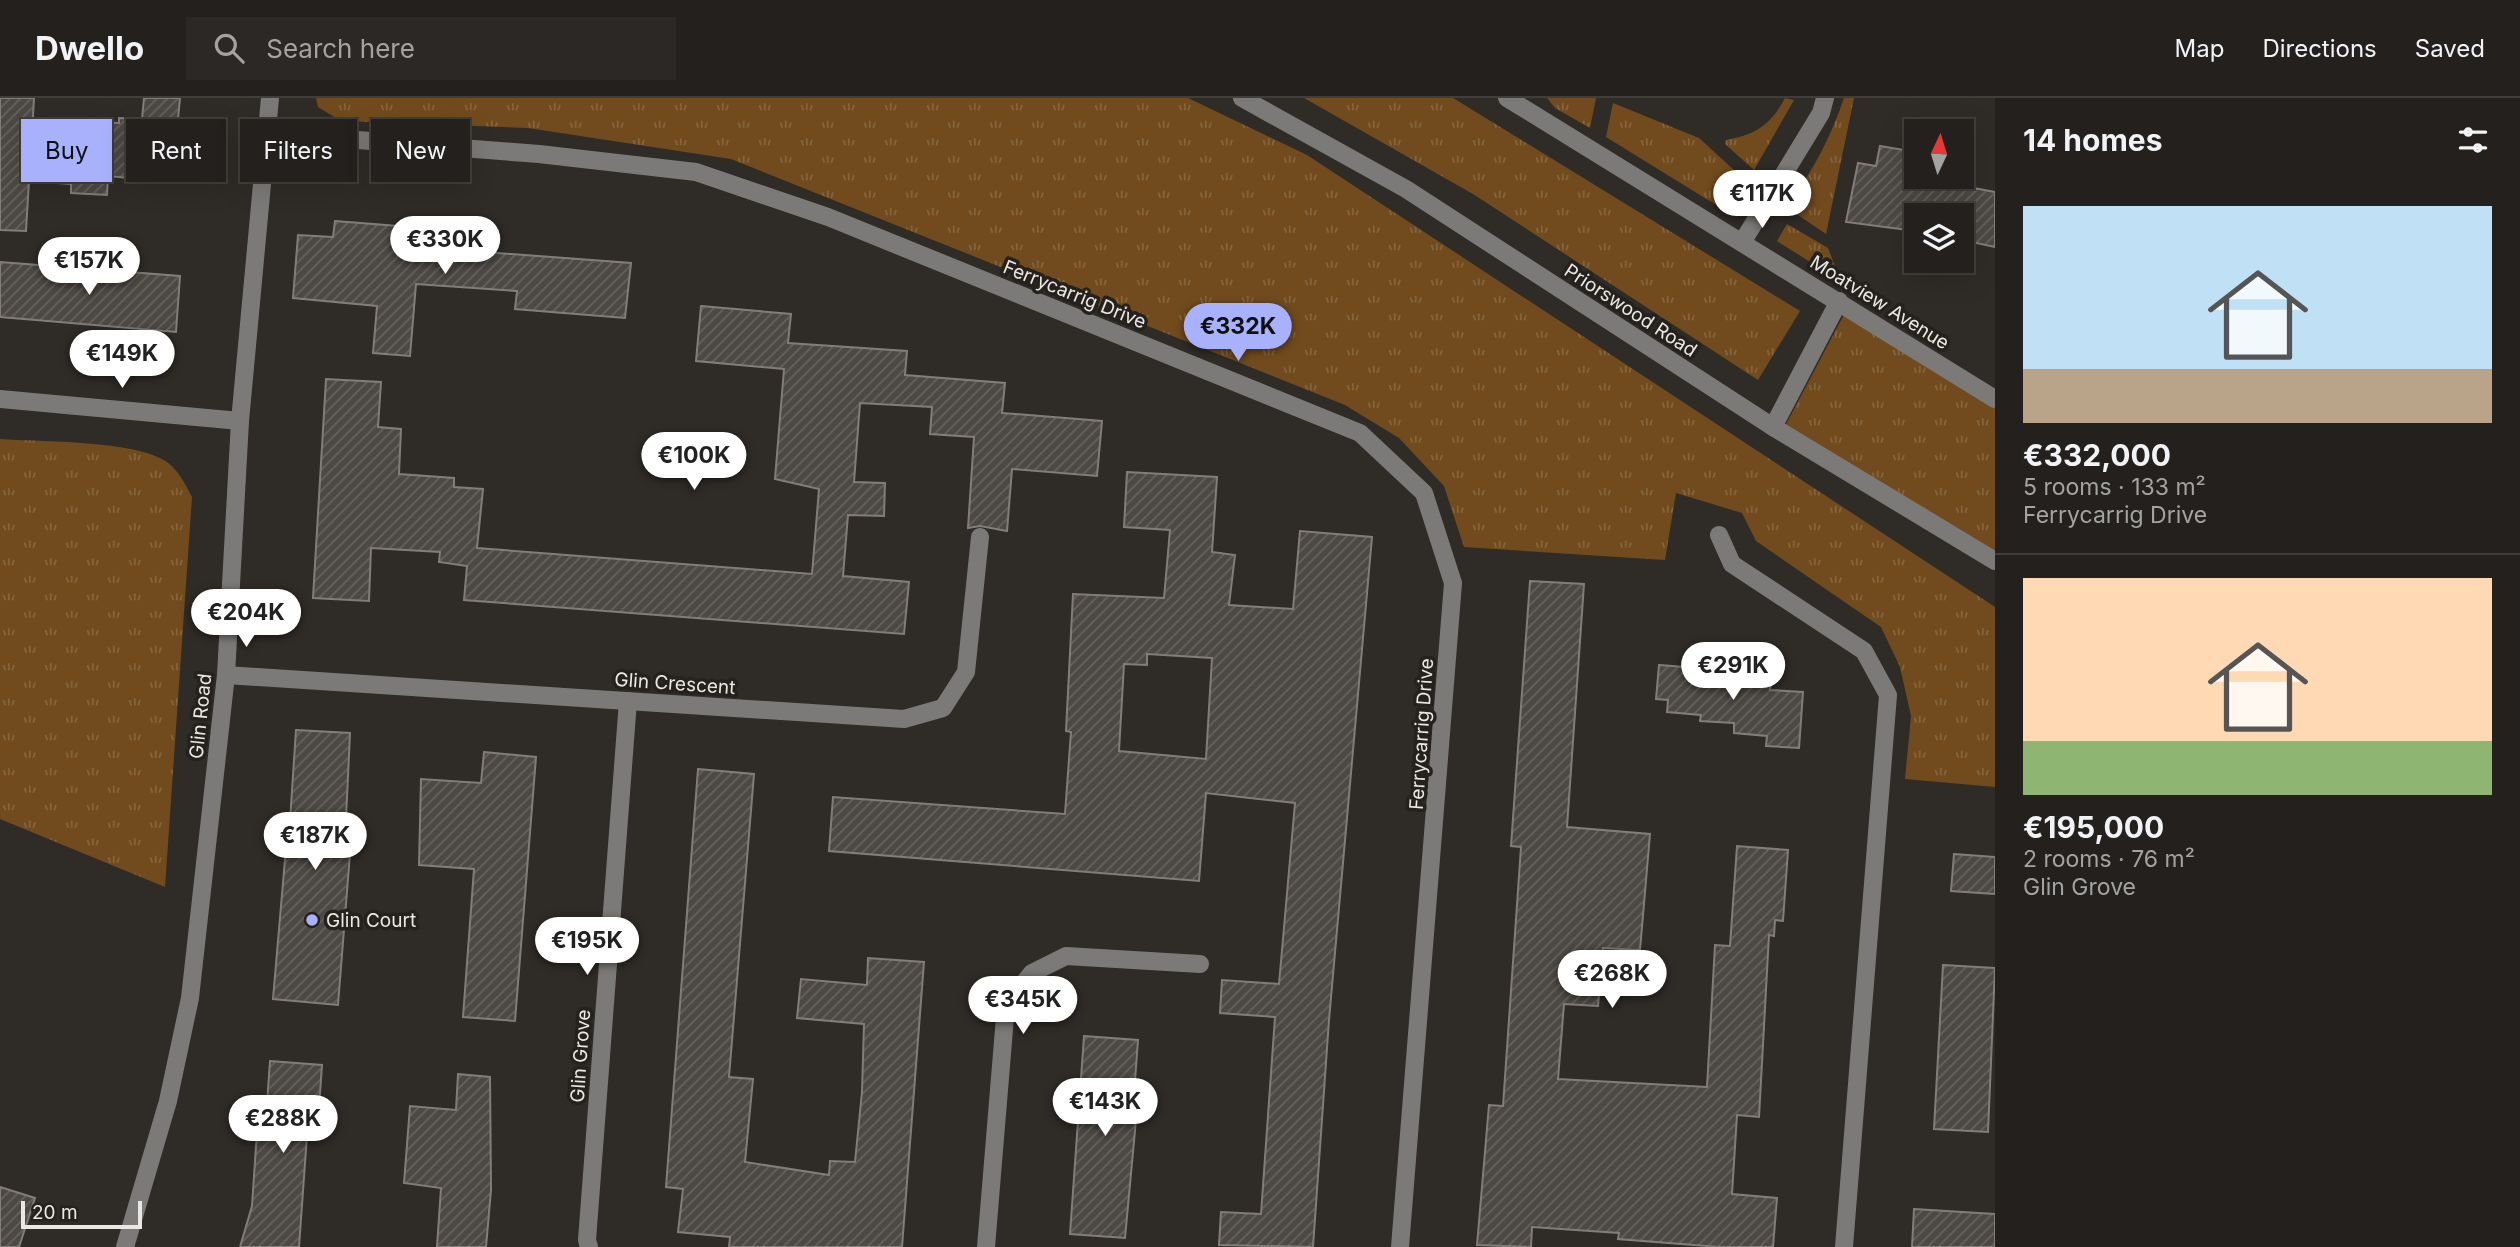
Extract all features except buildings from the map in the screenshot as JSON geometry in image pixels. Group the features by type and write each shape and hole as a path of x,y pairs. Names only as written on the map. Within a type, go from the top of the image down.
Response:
{"street":[{"name":"Glin Road","path":"268,119 270,98"},
{"name":"Priorswood Road","path":"1242,98 1406,189 1773,427 1995,561"},
{"name":"Moatview Avenue","path":"1507,98 1743,241 1995,399"},
{"path":"1743,241 1821,113 1825,98"},
{"name":"Ferrycarrig Drive","path":"357,140 525,153 696,172 828,217 1360,433 1424,493 1453,583 1400,1247"},
{"name":"Glin Road","path":"125,1247 168,1101 190,998 226,675 240,421 262,182"},
{"path":"1773,427 1839,301"},
{"path":"0,399 240,421"},
{"path":"1719,535 1732,564 1864,650 1888,695 1844,1247"},
{"name":"Glin Crescent","path":"226,675 904,719 943,708 967,672 979,537"},
{"name":"Glin Grove","path":"589,1247 587,1240 628,701"},
{"path":"986,1247 1006,1005 1032,972 1066,956 1200,964"}],"green space":[{"path":"316,98 1188,98 1307,155 1995,607 1995,787 1905,779 1911,716 1900,667 1881,627 1756,541 1742,513 1676,493 1665,560 1464,547 1444,486 1399,438 1345,405 731,159 528,128 470,126 470,119 371,119 371,122 357,122 357,119 338,119 318,107"},
{"path":"1304,98 1453,98 1800,311 1758,380 1473,194"},
{"path":"1547,98 1596,98 1590,128 1555,108"},
{"path":"1785,98 1794,100 1754,170 1725,144 1726,140 1754,132 1768,122"},
{"path":"1844,98 1854,98 1826,234 1786,207 1820,155"},
{"path":"1613,103 1699,138 1747,182 1737,201 1721,208 1606,137"},
{"path":"1787,224 1828,248 1835,266 1826,272 1777,241"},
{"path":"1848,307 1995,398 1995,557 1783,430"},
{"path":"0,439 111,446 152,455 175,469 192,497 165,887 0,819"}],"place":[{"name":"Glin Court","path":"312,920"}]}
